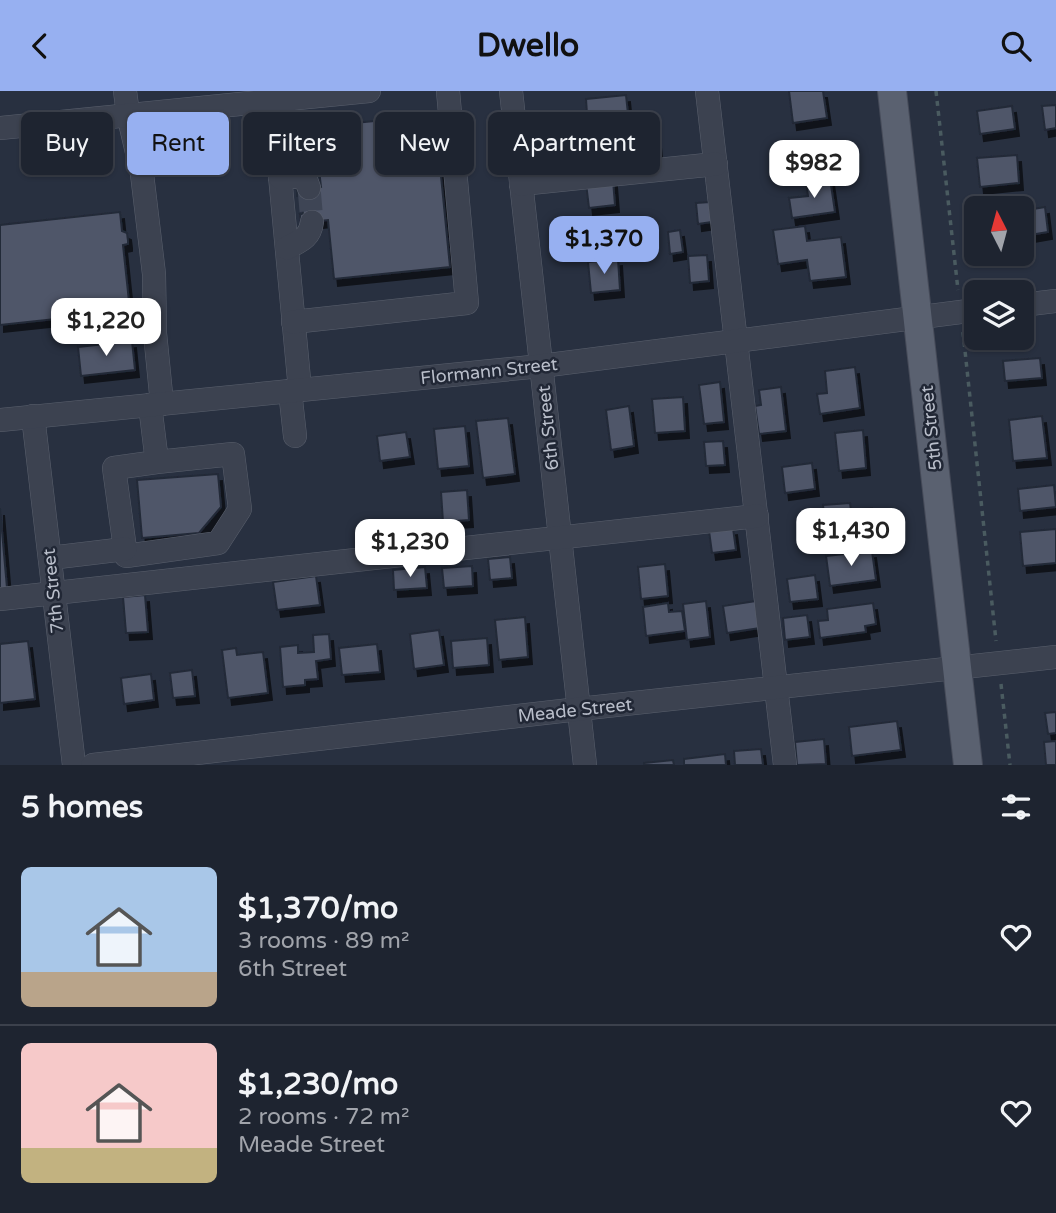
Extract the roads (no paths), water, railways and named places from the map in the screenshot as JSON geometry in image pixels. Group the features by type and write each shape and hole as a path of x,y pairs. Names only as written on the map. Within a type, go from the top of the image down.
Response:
{"main road":[{"name":"5th Street","path":"892,91 968,765"}],"street":[{"path":"125,91 128,112"},
{"path":"150,112 369,91"},
{"path":"293,322 467,303 448,91"},
{"name":"6th Street","path":"511,91 585,765"},
{"path":"707,91 785,765"},
{"path":"273,101 293,322 295,436"},
{"path":"0,128 127,114"},
{"path":"521,184 716,164"},
{"path":"142,175 154,274 156,463"},
{"path":"280,177 306,180 309,188"},
{"path":"287,248 306,239 312,222"},
{"path":"1034,304 1056,301"},
{"name":"Flormann Street","path":"0,419 541,366 964,312"},
{"name":"7th Street","path":"33,416 74,765"},
{"path":"233,454 240,509 218,543 127,556 114,468 156,463 233,454"},
{"path":"0,599 757,516"},
{"path":"50,558 125,549"},
{"name":"Meade Street","path":"93,765 1056,657"}],"tunnel":[{"path":"309,188 312,222"}]}
